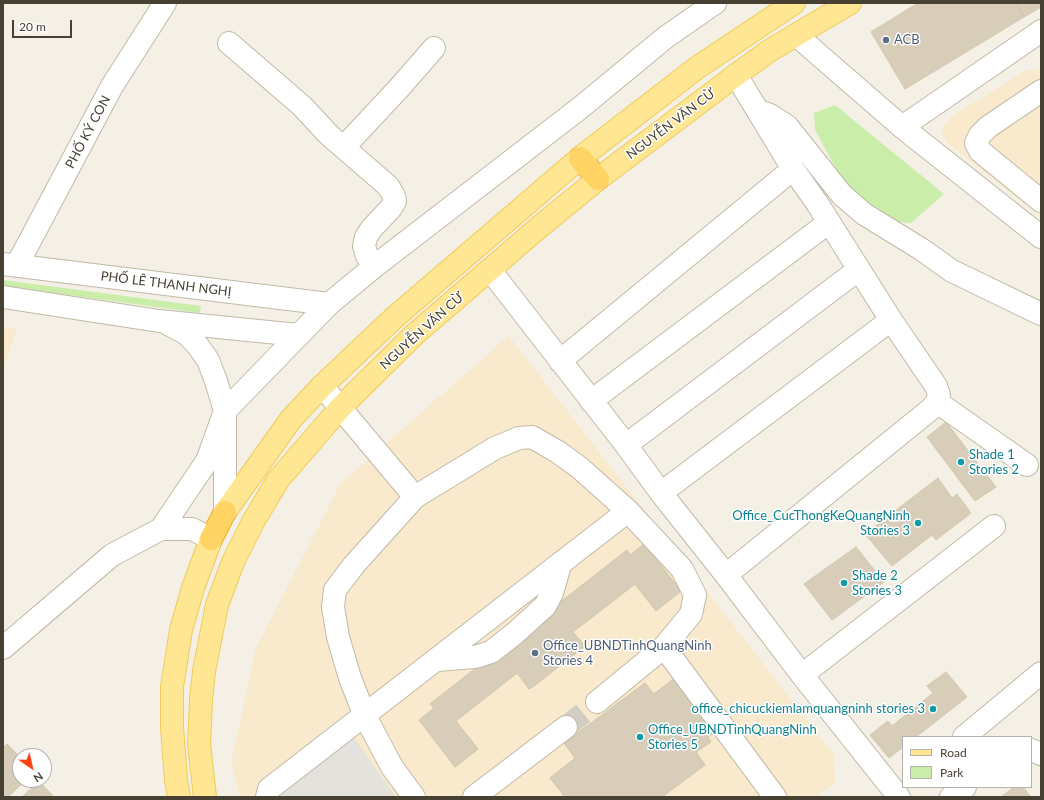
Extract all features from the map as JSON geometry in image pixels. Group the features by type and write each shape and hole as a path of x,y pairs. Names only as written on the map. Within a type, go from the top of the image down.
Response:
{"highway":[{"path":"580,158 598,179"},
{"name":"NGUYỄN VĂN CỪ","path":"211,539 225,512"}],"main road":[{"name":"NGUYỄN VĂN CỪ","path":"225,512 291,419 322,386 395,317 580,158 698,67 794,3"},
{"name":"NGUYỄN VĂN CỪ","path":"205,797 198,744 204,670 217,606 233,562 253,522 278,480 341,407 415,334 598,179 769,51 850,3"},
{"name":"NGUYỄN VĂN CỪ","path":"179,797 176,780 173,734 172,688 181,630 193,588 211,539"}],"street":[{"name":"PHỐ KÝ CON","path":"10,265 112,86 165,3"},
{"path":"3,648 112,555 161,529 207,462 225,412 329,304 375,266 580,108 666,37 714,3"},
{"path":"902,127 1041,31"},
{"path":"796,35 902,127 1041,237"},
{"path":"229,43 302,106 329,135 388,186 394,196 395,201 391,208 372,228 366,237 364,246 367,256 375,266"},
{"path":"344,147 434,48"},
{"path":"726,574 932,409 937,402 938,395 936,386 858,270 793,169 736,75"},
{"path":"1041,91 988,126 980,135 976,143 980,151 1041,201"},
{"path":"756,110 770,115 787,126 842,195 864,214 921,249 952,271 1041,314"},
{"path":"560,360 793,169"},
{"path":"592,401 828,223"},
{"name":"PHỐ LÊ THANH NGHỊ","path":"10,265 329,304"},
{"path":"490,270 626,445 661,493 726,574 893,794"},
{"path":"626,445 858,270"},
{"path":"3,297 159,321 298,335"},
{"path":"661,493 891,320"},
{"path":"159,321 173,326 187,334 208,360 216,381 225,412 225,512"},
{"path":"322,386 415,497"},
{"path":"937,402 1027,465"},
{"path":"414,797 392,767 365,716 350,678 338,637 333,607 335,590 354,565 415,497 495,448 519,438 532,437 558,452 580,468 628,511 682,569 695,595 691,614 664,647 598,702"},
{"path":"267,797 269,789 437,660 475,657 491,652 514,634 545,606 552,593 560,564 628,511"},
{"path":"802,675 994,526"},
{"path":"161,529 192,529 211,539"},
{"path":"664,647 773,796"},
{"path":"965,736 1037,684"},
{"path":"474,797 566,727"},
{"path":"951,797 964,788"}],"shaded area":[{"path":"1041,66 1041,217 946,142 941,129 952,116 1025,71 1037,69"},
{"path":"3,327 17,329 3,369"},
{"path":"509,336 834,755 835,783 816,797 240,797 231,764 256,648 341,483"},
{"path":"351,734 396,797 274,797"}],"green space":[{"path":"835,105 944,194 911,223 888,221 843,182 815,130 814,113"},
{"path":"3,280 201,306 200,313 3,286"}],"building":[{"path":"918,3 1016,3 1024,17 905,89 871,32"},
{"path":"1016,3 1041,3 1041,7 1024,17"},
{"name":"Shade 1 Stories 2","path":"946,422 996,487 975,501 927,437"},
{"name":"Office_CucThongKeQuangNinh Stories 3","path":"938,478 952,498 957,494 971,513 936,540 932,535 892,566 865,534"},
{"name":"Office_UBNDTinhQuangNinh Stories 4","path":"644,544 681,591 656,611 635,584 573,632 585,646 534,686 529,689 517,673 456,721 478,749 455,767 419,720 434,708 430,704 627,550 630,555"},
{"name":"Shade 2 Stories 3","path":"856,547 884,582 832,620 804,584"},
{"name":"office_chicuckiemlamquangninh stories 3","path":"946,672 967,697 917,736 902,736 902,748 889,758 870,735 888,721 892,726 933,693 927,686"},
{"name":"Office_UBNDTinhQuangNinh Stories 5","path":"676,677 717,731 708,737 711,742 696,752 705,765 662,797 565,797 550,778 575,758 564,743 645,683 654,694"},
{"path":"7,744 12,749 12,788 18,788 8,797 3,797 3,748"},
{"path":"32,788 46,788 54,797 22,797"},
{"path":"1013,788 1024,788 1031,797 1001,797"}],"tunnel":[{"path":"566,727 597,702"}],"place":[{"name":"ACB","path":"886,40"},
{"name":"Shade 1 Stories 2","path":"961,462"},
{"name":"Office_CucThongKeQuangNinh Stories 3","path":"918,523"},
{"name":"Shade 2 Stories 3","path":"844,583"},
{"name":"Office_UBNDTinhQuangNinh Stories 4","path":"535,653"},
{"name":"office_chicuckiemlamquangninh stories 3","path":"933,709"},
{"name":"Office_UBNDTinhQuangNinh Stories 5","path":"640,737"}]}
